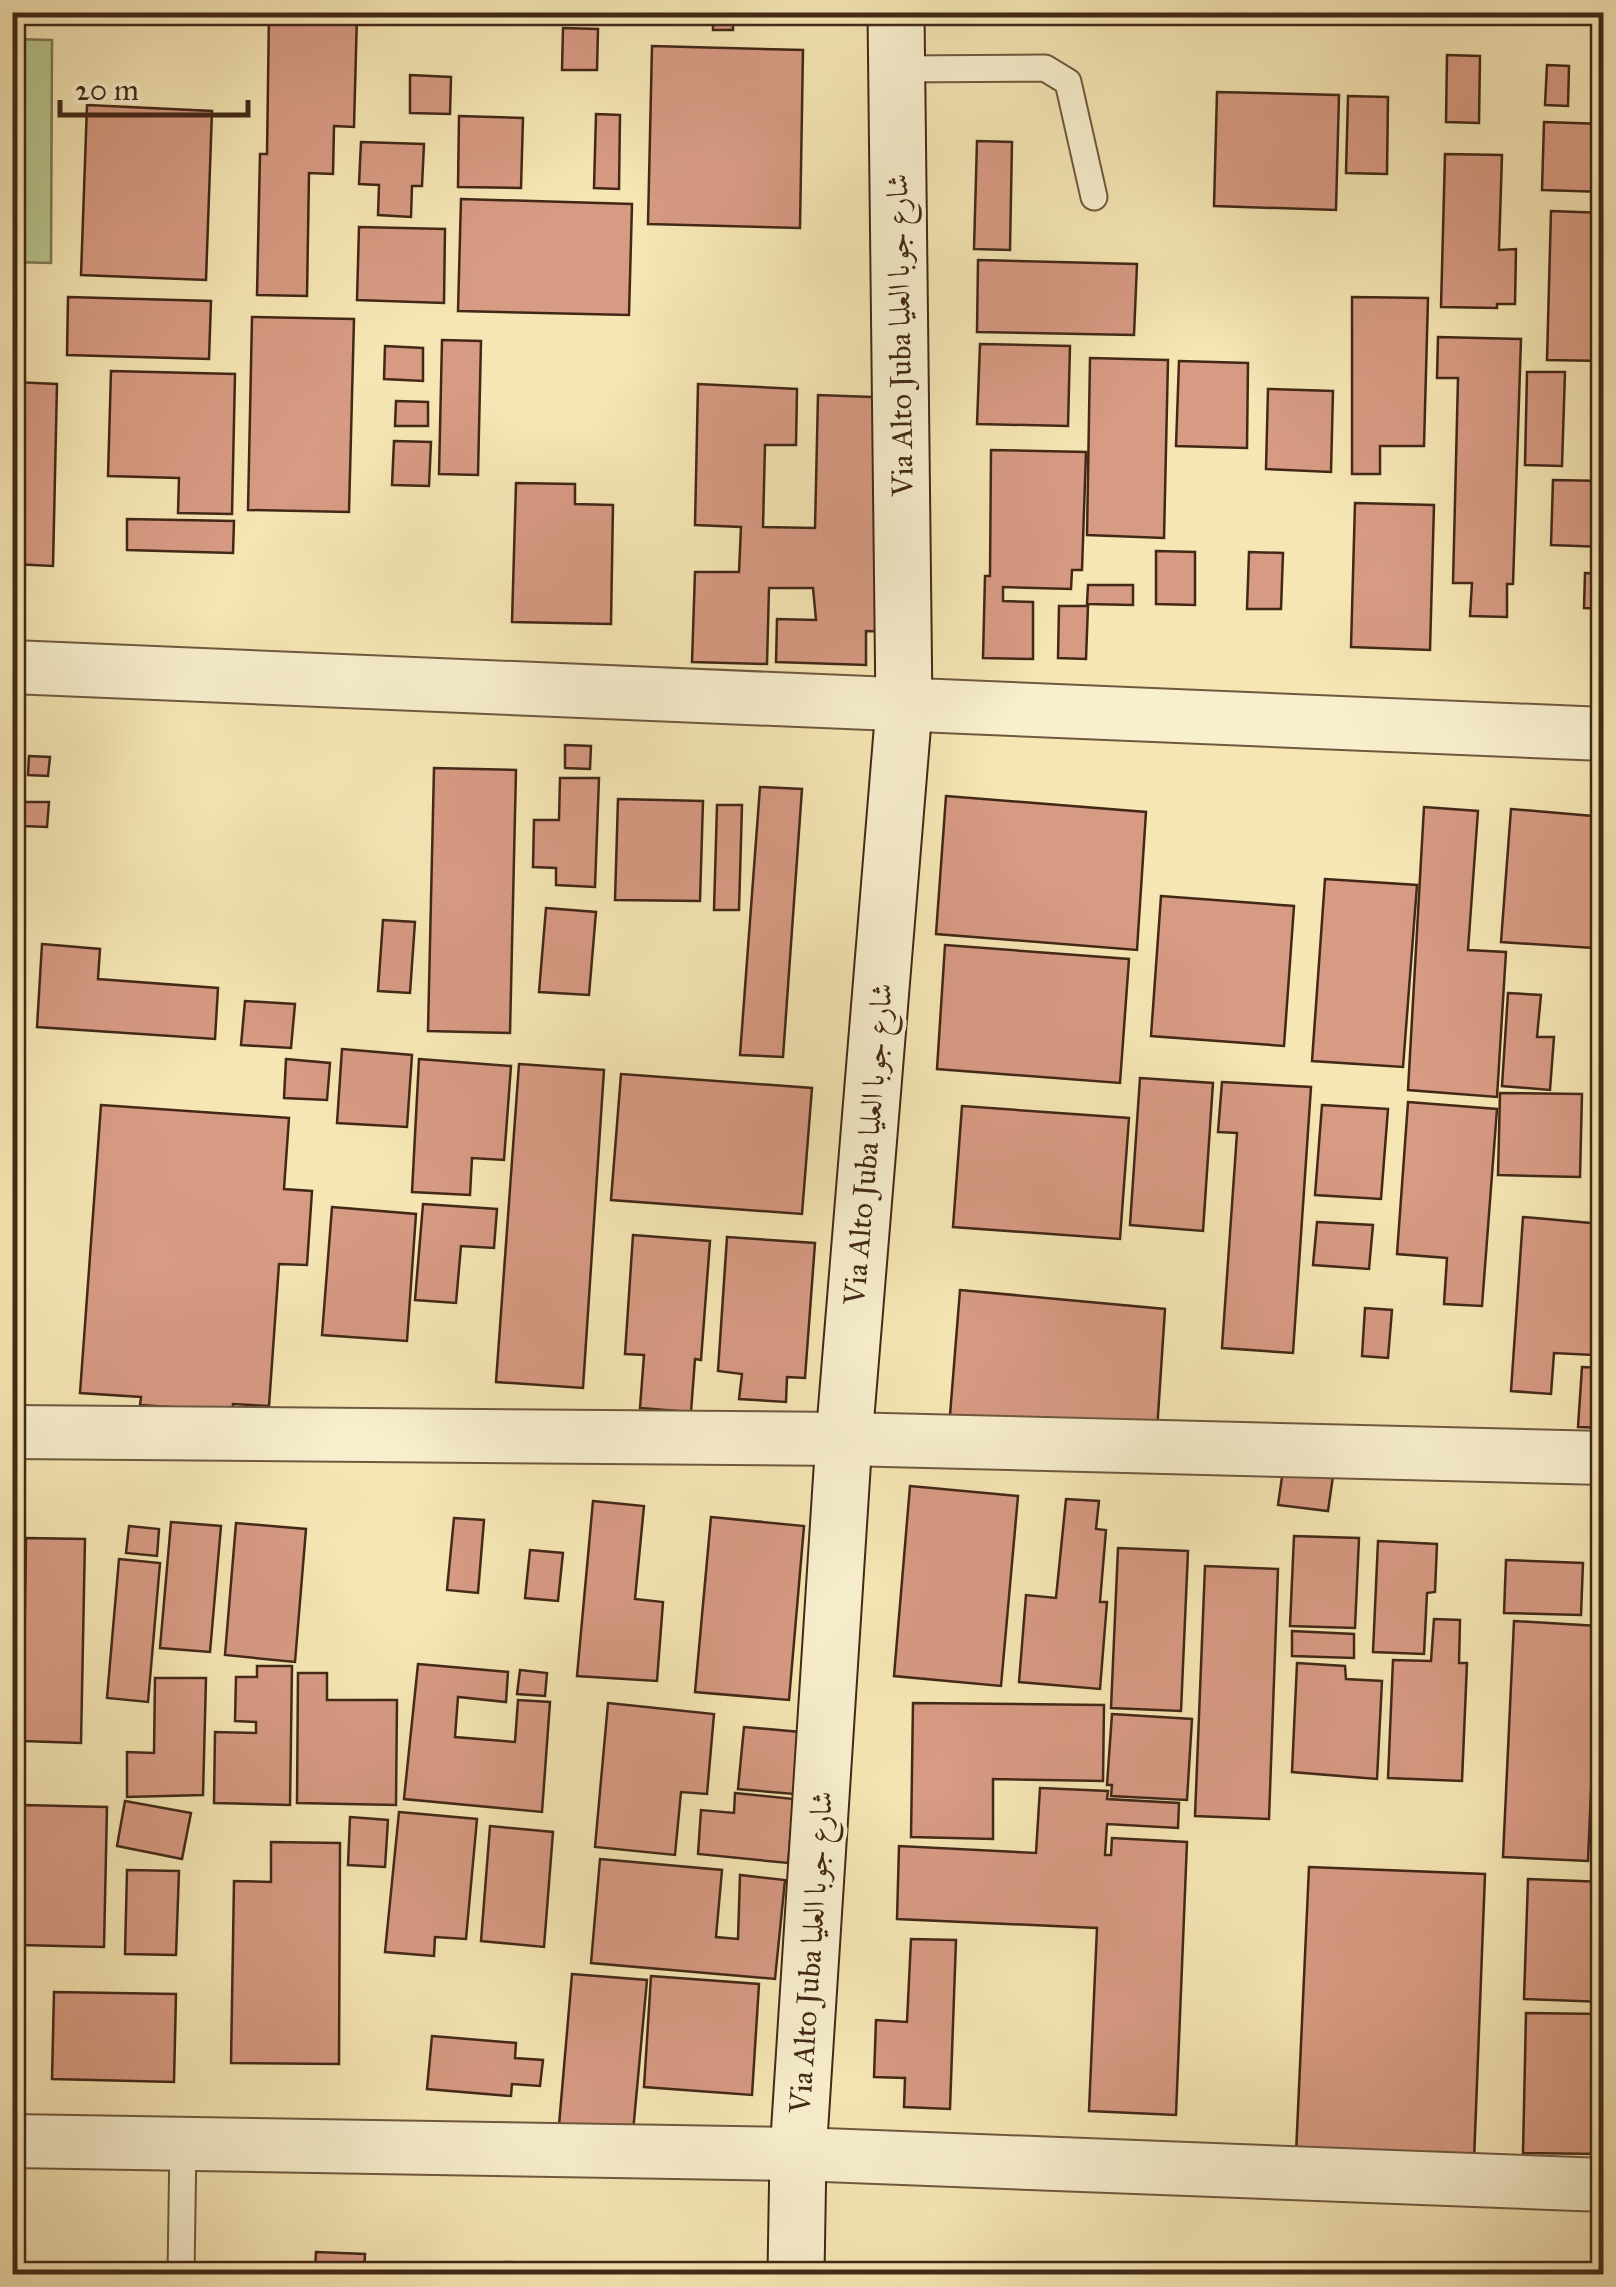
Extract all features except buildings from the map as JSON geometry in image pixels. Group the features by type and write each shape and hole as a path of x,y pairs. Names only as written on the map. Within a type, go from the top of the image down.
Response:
{"street":[{"name":"Via Alto Juba شارع جوبا العليا","path":"796,2274 798,2154 844,1439 904,708 896,12"},
{"path":"12,667 904,708 1604,734"},
{"path":"12,1432 844,1439 1604,1458"},
{"path":"12,2141 798,2154 1604,2185"}],"lane":[{"path":"897,69 1045,68 1068,82 1094,197"},
{"path":"181,2274 183,2144"}],"green space":[{"path":"13,39 52,40 51,263 13,262"}]}
